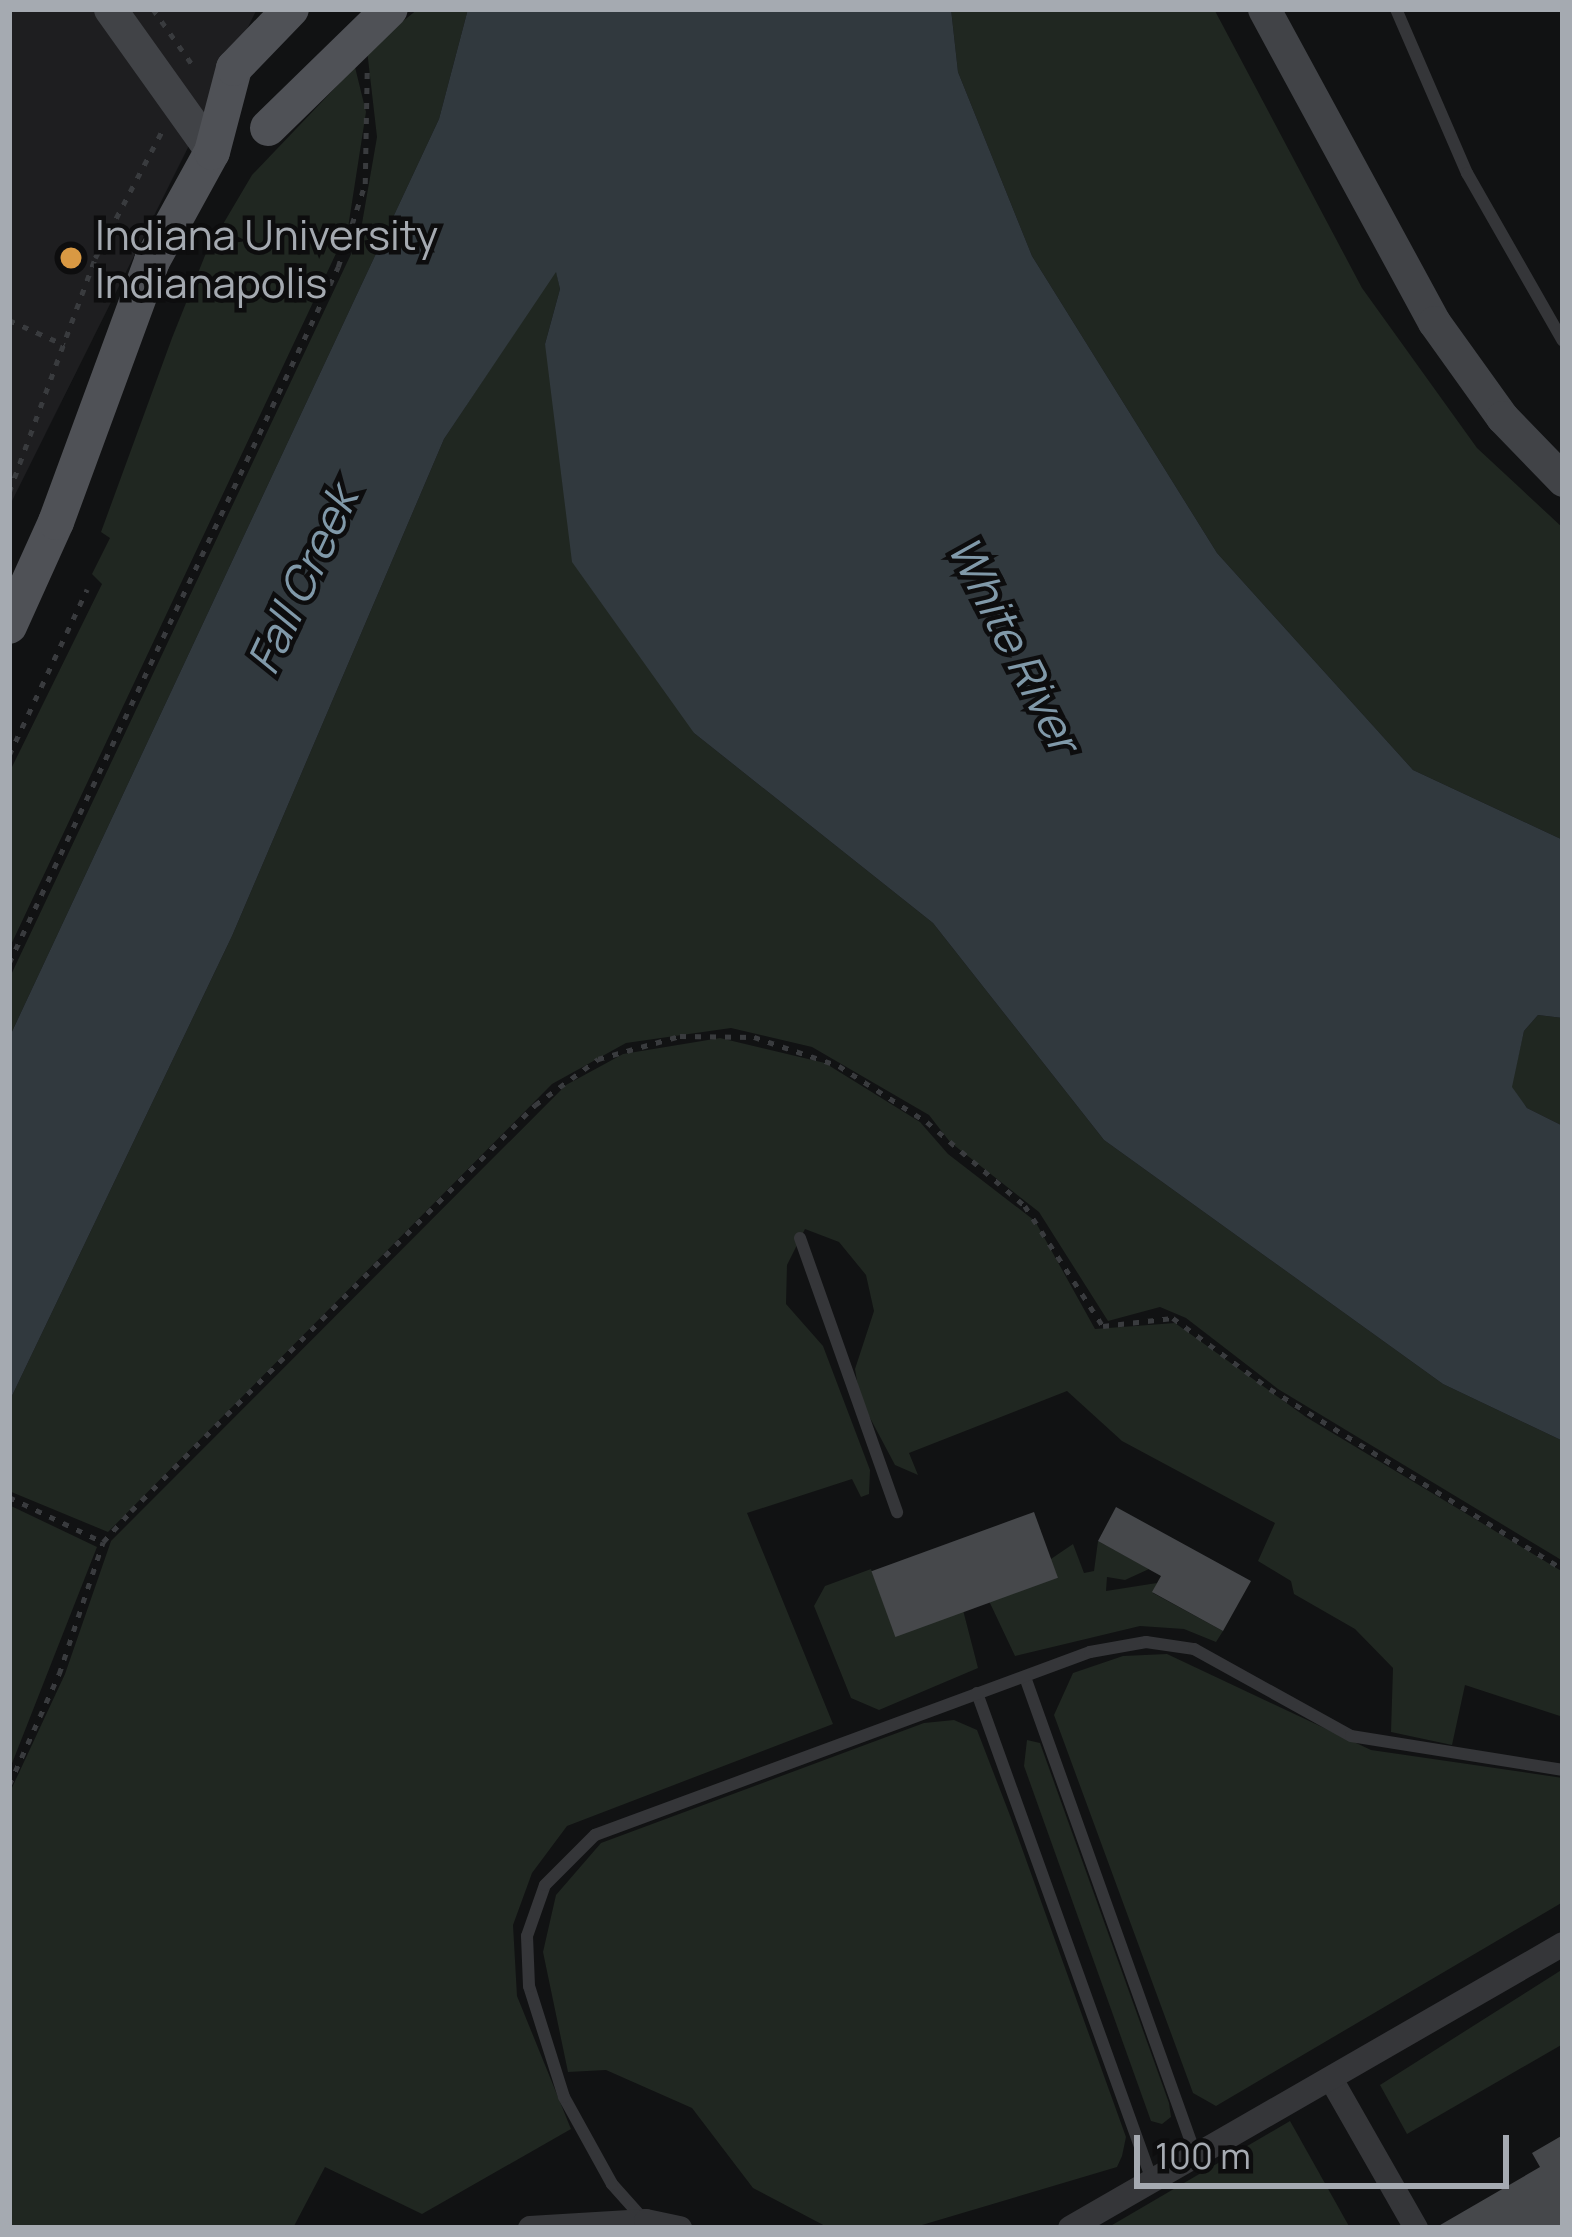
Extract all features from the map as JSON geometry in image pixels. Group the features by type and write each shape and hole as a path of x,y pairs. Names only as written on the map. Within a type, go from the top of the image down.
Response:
{"main road":[{"path":"110,9 212,152"},
{"path":"9,626 56,522 152,261 212,152 235,68 291,9"},
{"path":"212,152 268,128 390,9"},
{"path":"1264,9 1434,322 1502,417 1563,480"}],"street":[{"path":"1070,2228 1563,1944"},
{"path":"1331,2079 1416,2228"},
{"path":"530,2228 646,2222 680,2228"}],"lane":[{"path":"1396,9 1467,173 1563,341"},
{"path":"800,1238 897,1512"},
{"path":"646,2222 612,2184 542,2045 527,1936 545,1885 567,1856 643,1812 1090,1652 1146,1642 1194,1649 1351,1736 1563,1770"},
{"path":"1025,1677 1196,2157"},
{"path":"976,1693 1154,2183"}],"path":[{"path":"9,492 110,225 178,102 192,64 153,9"},
{"path":"9,963 338,267 365,184 372,101 366,66"},
{"path":"9,320 65,346"},
{"path":"9,755 87,589"},
{"path":"9,1497 103,1542 59,1674 9,1785"}],"shaded area":[{"name":"Indiana University Indianapolis","path":"9,9 257,9 9,507"},
{"path":"418,9 468,9 439,119 9,1038 9,979 360,235 377,137 367,50"},
{"path":"951,9 1214,9 1362,288 1477,448 1563,528 1563,840 1413,770 1217,553 1032,256 958,72"},
{"path":"355,67 366,112 348,228 9,949 9,773 102,584 92,574 110,538 101,532 172,338 206,253 252,175"},
{"path":"556,270 560,289 545,344 694,733 933,923 1104,1140 1443,1384 1563,1441 1563,1561 1278,1389 1186,1318 1160,1307 1108,1321 1039,1212 950,1142 929,1115 812,1047 731,1028 626,1043 552,1084 108,1532 9,1491 9,1402 232,936 444,439"},
{"path":"1538,1015 1563,1018 1563,1126 1527,1108 1511,1087 1524,1031"},
{"path":"720,1038 825,1063 920,1122 948,1154 1035,1221 1095,1329 1175,1323 1306,1417 1563,1572 1563,1717 1465,1685 1452,1745 1391,1732 1393,1668 1355,1629 1294,1594 1291,1581 1258,1561 1275,1523 1122,1441 1067,1391 909,1453 918,1475 895,1465 860,1399 855,1369 874,1311 866,1275 839,1242 805,1229 787,1265 786,1304 823,1346 870,1470 869,1494 861,1497 852,1479 747,1513 833,1724 567,1826 532,1873 513,1925 517,1996 571,2129 422,2214 325,2167 293,2228 9,2228 9,1794 65,1674 111,1541 566,1085 623,1054"},
{"path":"9,1505 97,1547 9,1771"},
{"path":"1098,1541 1149,1569 1125,1580 1107,1577 1106,1591 1157,1583 1153,1593 1223,1631 1216,1642 1184,1629 1140,1626 1015,1656 989,1601 1073,1544 1084,1573 1094,1571"},
{"path":"871,1569 895,1634 963,1610 978,1668 879,1710 851,1698 814,1606 825,1586"},
{"path":"1167,1654 1371,1750 1563,1778 1563,1902 1216,2106 1193,2093 1054,1715 1073,1673 1123,1656"},
{"path":"954,1720 977,1730 1011,1818 1126,2137 1122,2156 1117,2167 922,2225 829,2228 753,2188 692,2108 606,2070 568,2072 543,1952 556,1895 601,1843 924,1723"},
{"path":"1027,1740 1040,1743 1169,2103 1171,2117 1162,2124 1151,2121 1024,1766"},
{"path":"1563,1969 1563,2044 1407,2134 1380,2085"},
{"path":"1290,2121 1350,2228 1107,2228"}],"water":[{"path":"468,9 951,9 958,72 1032,256 1217,553 1413,770 1563,840 1563,1018 1538,1015 1524,1031 1512,1087 1527,1108 1563,1126 1563,1441 1443,1384 1104,1140 933,923 694,733 572,562 545,344 560,289 556,272 444,439 232,936 9,1402 9,1038 439,119"}],"building":[{"path":"1116,1507 1251,1581 1223,1631 1152,1592 1161,1576 1098,1541"},
{"path":"1034,1512 1058,1578 895,1637 871,1571"},
{"path":"1563,2135 1563,2228 1435,2228 1540,2167 1532,2153"}],"place":[{"name":"Indiana University Indianapolis","path":"71,258"}],"water label":[{"name":"Fall Creek","path":"302,580"},
{"name":"White River","path":"1014,644"}]}
